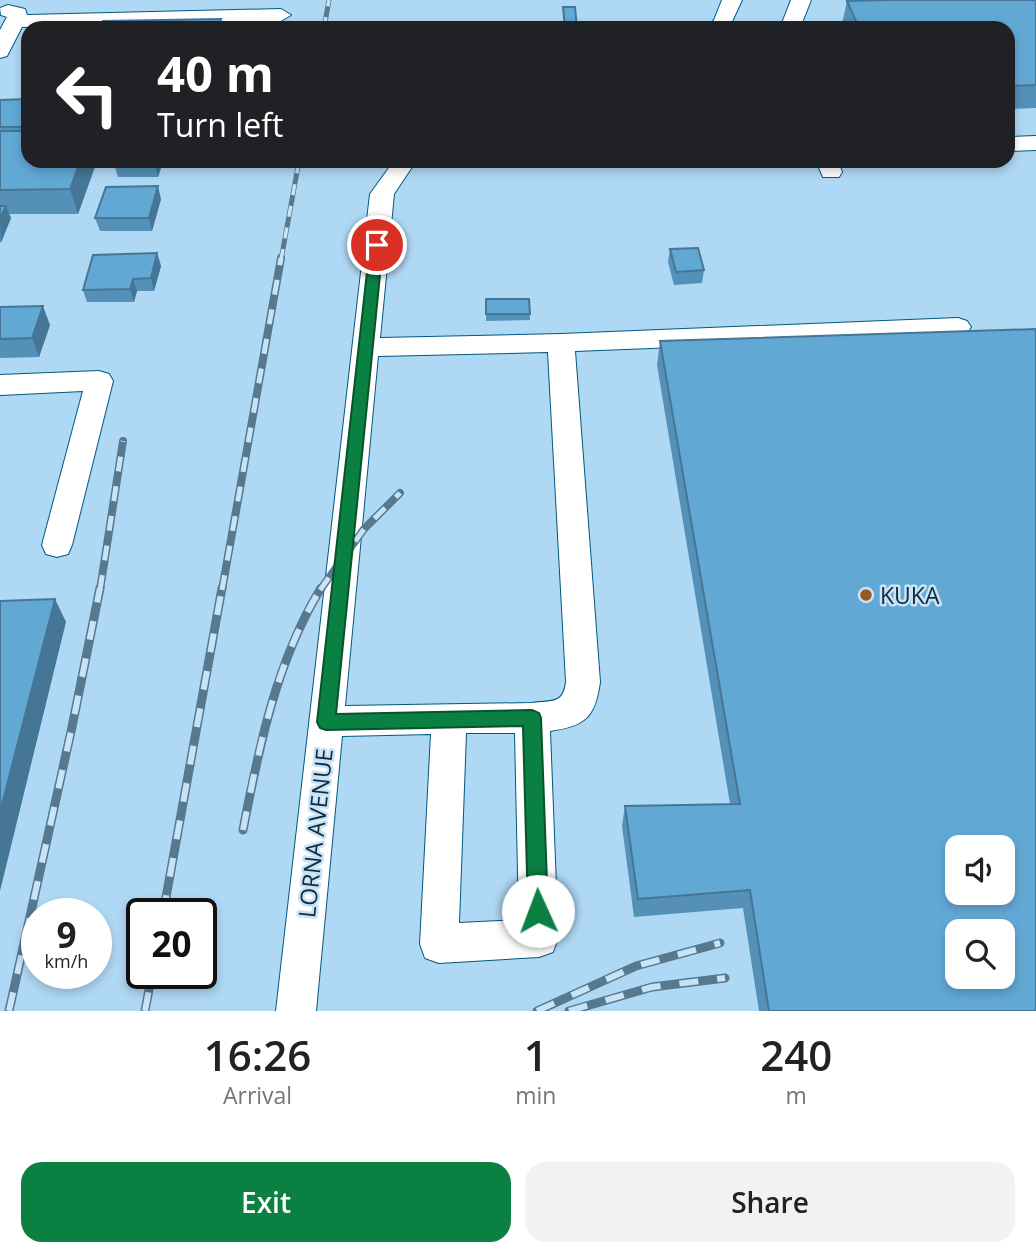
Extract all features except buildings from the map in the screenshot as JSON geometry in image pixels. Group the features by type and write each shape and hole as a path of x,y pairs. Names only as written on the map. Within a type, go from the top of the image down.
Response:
{"street":[{"path":"724,21 732,0"},
{"path":"793,21 801,0"},
{"path":"0,52 10,14 281,15"},
{"path":"1015,144 1036,143"},
{"name":"LORNA AVENUE","path":"296,1011 382,194 400,168"},
{"path":"366,347 561,343 958,327"},
{"path":"326,722 372,719 532,718 568,713 580,702 583,682 561,343"},
{"path":"0,385 99,381 57,545"},
{"path":"449,720 439,944 539,938 532,718"}],"railway":[{"path":"325,21 329,0"},
{"path":"281,260 298,168"},
{"path":"222,590 281,258"},
{"path":"100,590 123,441"},
{"path":"320,590 364,529 400,493"},
{"path":"9,1011 100,588"},
{"path":"166,898 222,588"},
{"path":"243,830 271,706 292,645 321,588"},
{"path":"537,1011 636,966 720,943"},
{"path":"569,1011 652,987 725,978"},
{"path":"145,1011 149,989"}],"place":[{"name":"KUKA","path":"866,595"}],"route":[{"path":"377,245 326,722 372,719 532,718 538,911"}]}
